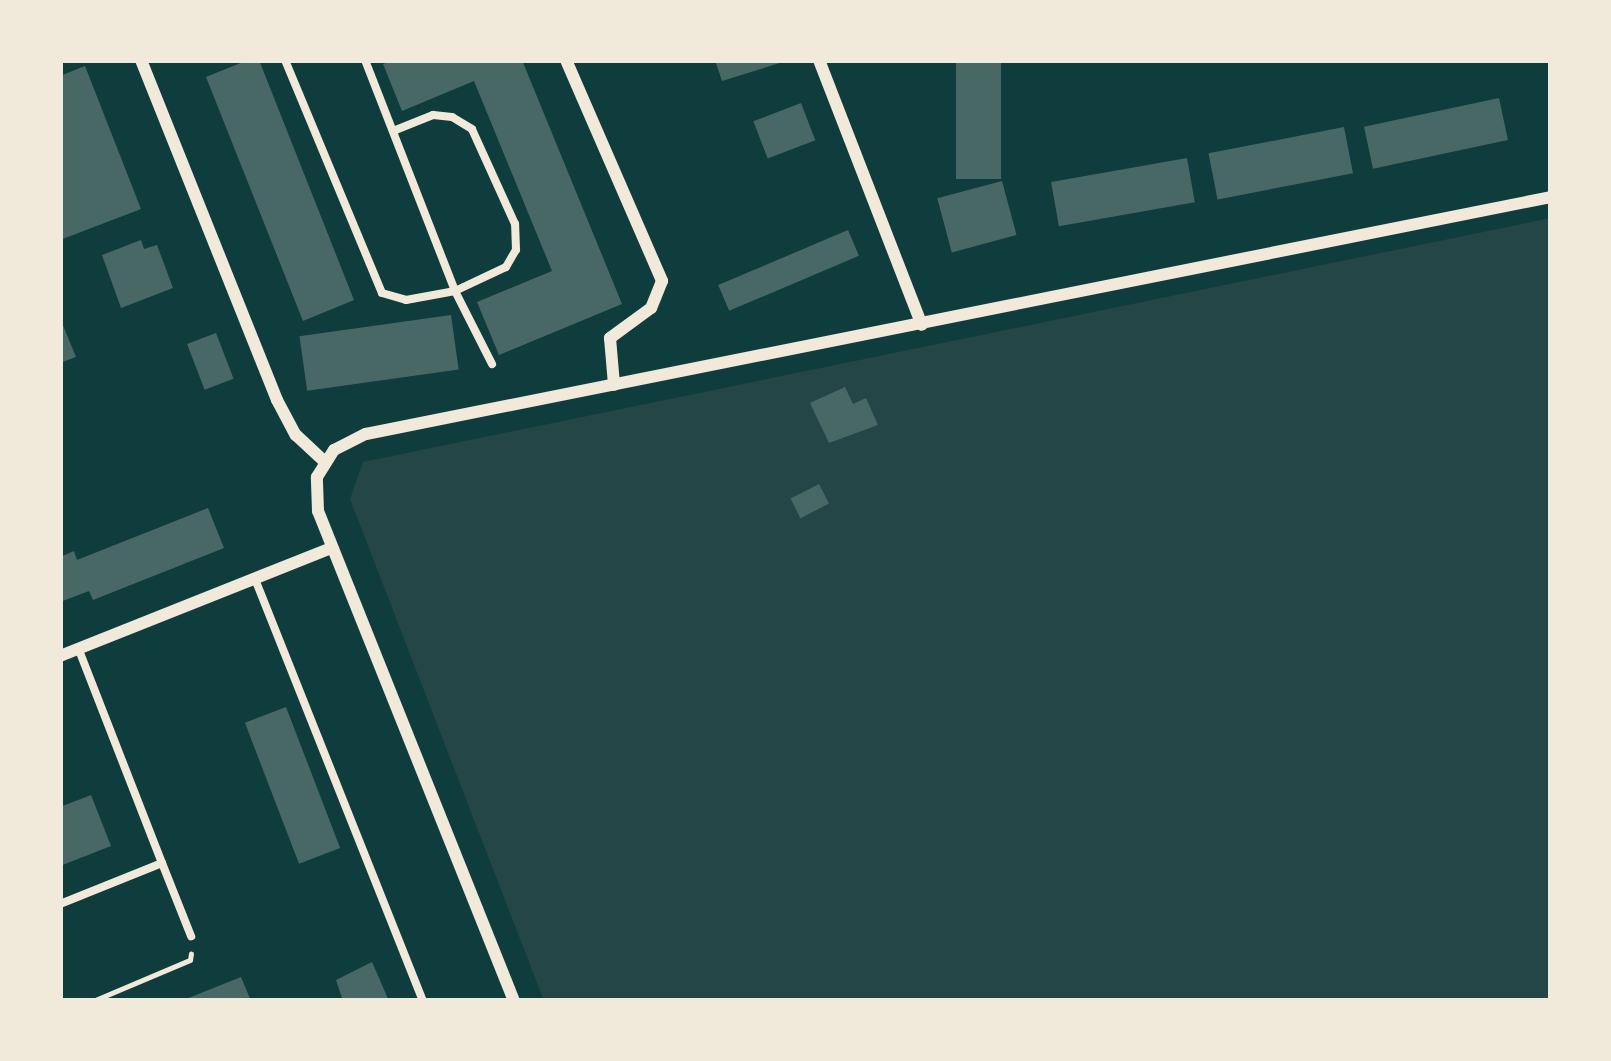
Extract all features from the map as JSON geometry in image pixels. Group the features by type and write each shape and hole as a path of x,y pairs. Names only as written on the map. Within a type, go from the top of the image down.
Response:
{"street":[{"path":"141,60 277,400 296,435 325,461"},
{"path":"566,60 662,281 651,308 610,338 614,385"},
{"path":"818,60 922,325"},
{"path":"514,1001 331,548 314,491 325,461 348,441 1551,197"},
{"path":"60,656 331,548"}],"lane":[{"path":"285,60 382,293 406,300 455,291 506,267 516,250 514,224 472,129 452,117 433,115 393,131"},
{"path":"365,60 455,291 492,364"},
{"path":"254,578 423,1001"},
{"path":"79,649 191,936"},
{"path":"60,904 162,863"}],"path":[{"path":"93,1001 190,960 191,936"}],"shaded area":[{"path":"1551,218 1551,1001 544,1001 350,499 363,462"}],"building":[{"path":"259,60 354,300 303,321 206,77"},
{"path":"393,60 522,60 622,304 499,355 477,302 552,271 474,81 402,111 383,64"},
{"path":"715,60 786,60 786,61 722,81"},
{"path":"956,60 1001,60 1001,179 956,179"},
{"path":"85,66 141,209 60,240 60,76"},
{"path":"1499,98 1508,140 1373,169 1364,127"},
{"path":"801,103 815,140 768,159 753,121"},
{"path":"1344,127 1353,173 1218,199 1209,153"},
{"path":"1187,158 1195,202 1059,226 1051,182"},
{"path":"1002,181 1016,235 952,252 937,198"},
{"path":"848,230 859,256 729,311 718,285"},
{"path":"141,240 144,249 157,245 173,288 121,308 102,255"},
{"path":"451,315 459,369 307,391 299,336"},
{"path":"60,318 76,357 60,363"},
{"path":"216,333 234,379 205,390 187,344"},
{"path":"845,387 853,404 866,398 878,425 829,443 810,403"},
{"path":"819,484 829,504 800,518 790,499"},
{"path":"208,508 224,548 93,600 89,591 60,602 60,557 74,551 77,560"},
{"path":"286,707 340,848 299,864 245,723"},
{"path":"91,795 111,846 60,866 60,807"},
{"path":"372,962 389,1001 343,1001 336,980"},
{"path":"241,977 251,1001 181,1001"}]}
